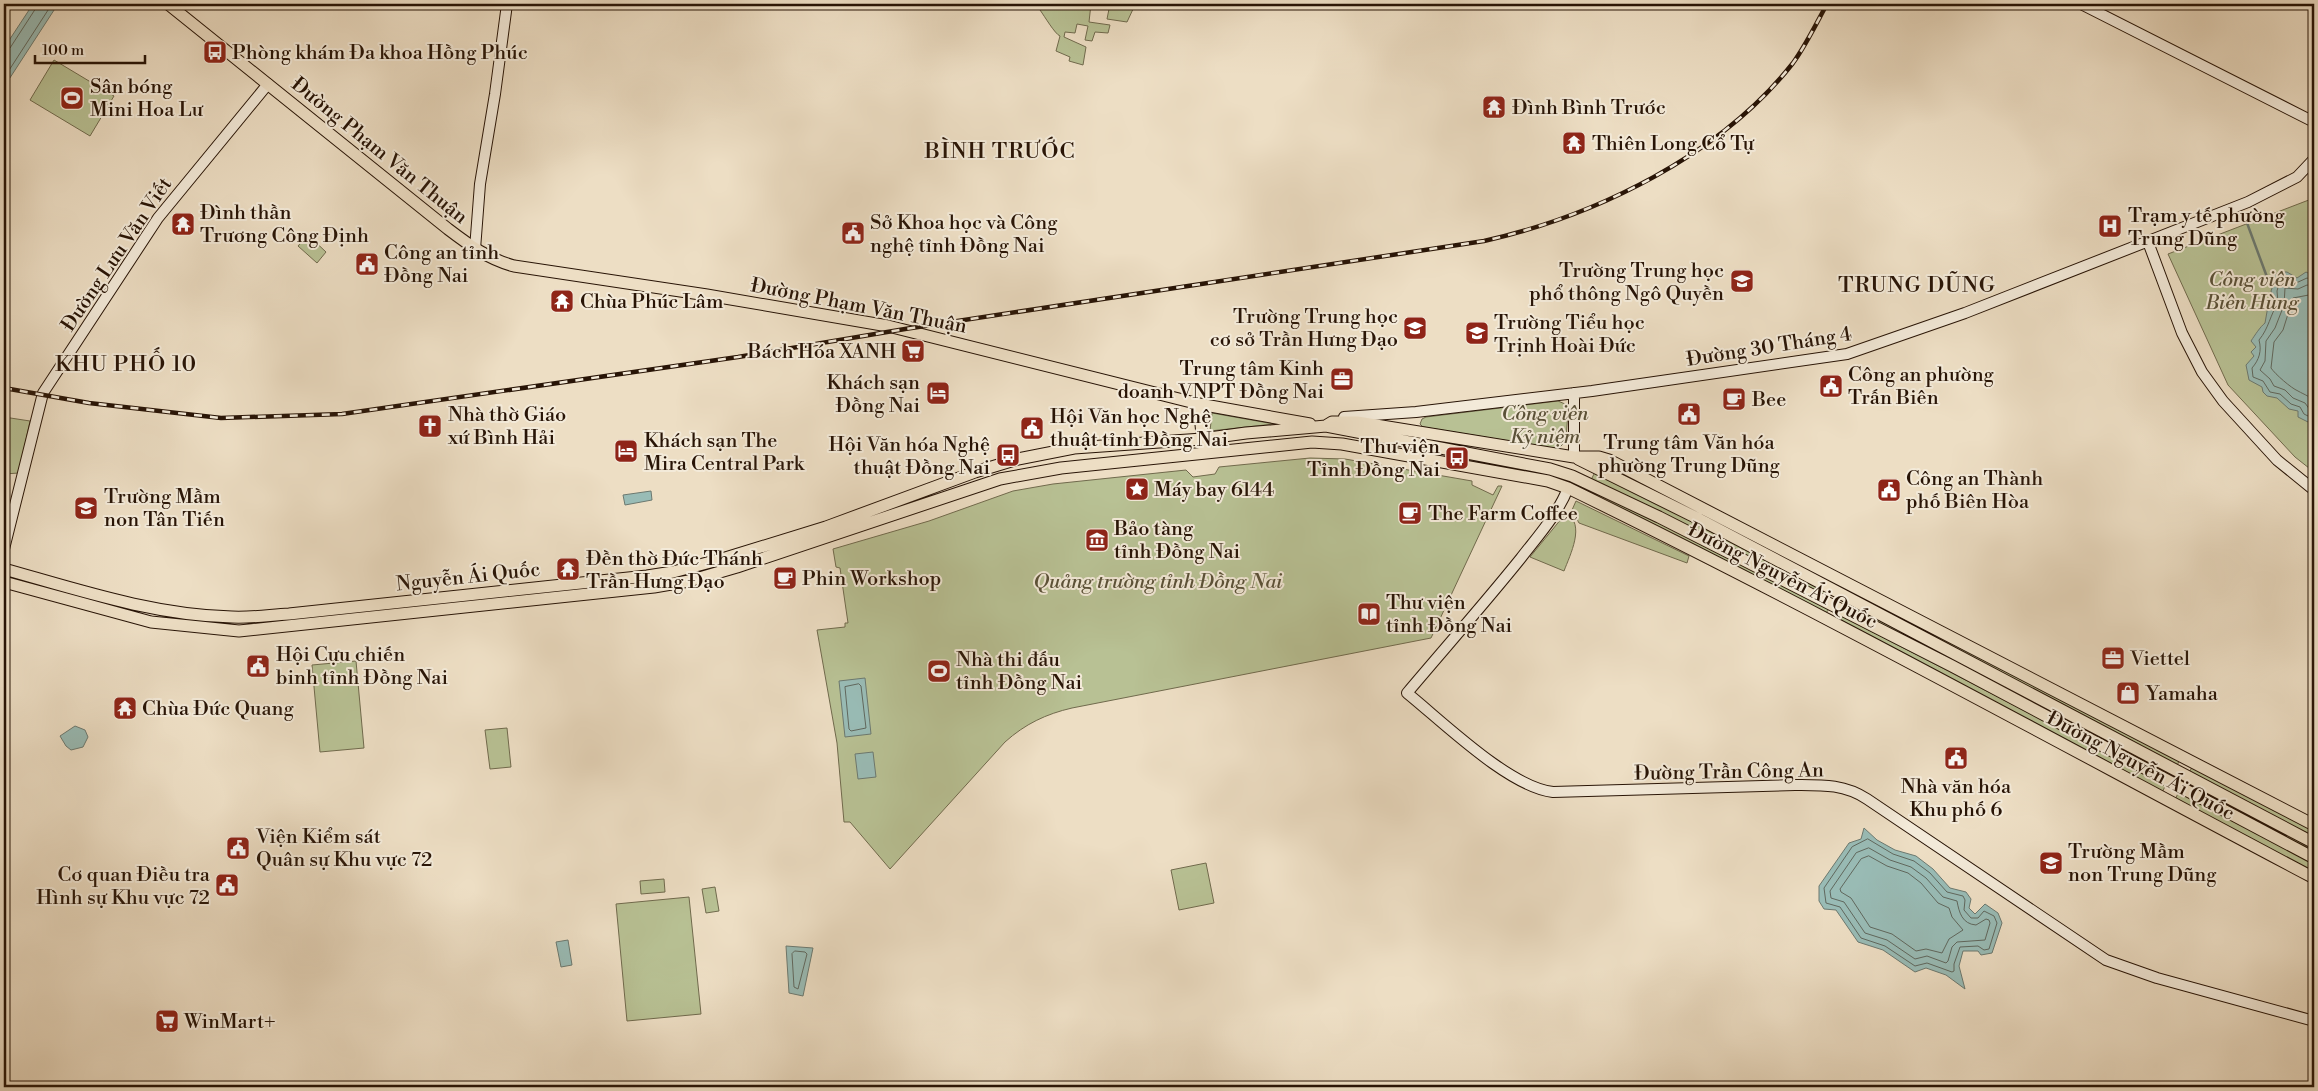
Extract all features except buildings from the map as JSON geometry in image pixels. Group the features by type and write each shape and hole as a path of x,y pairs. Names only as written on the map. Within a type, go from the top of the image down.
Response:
{"main road":[{"name":"Đường Phạm Văn Thuận","path":"168,4 475,249 495,261 514,266 707,294 896,328 1199,404 1329,424"},
{"path":"1199,404 1200,447"},
{"name":"Đường Nguyễn Ái Quốc","path":"921,504 1000,479 1200,447 1214,438 1350,421 1384,420 1574,457 1599,457 1610,460 2314,825"},
{"name":"Đường Nguyễn Ái Quốc","path":"1329,424 1550,469 1572,476 1659,517 1838,609 2174,783 2314,858"},
{"name":"Đường Nguyễn Ái Quốc","path":"924,491 975,472 1039,454 1094,446 1200,447 1327,442 1548,482 1568,488 1697,551 2314,878"},
{"path":"1568,488 1572,476 1574,457"},
{"name":"Đường Nguyễn Ái Quốc","path":"1574,457 1700,519 2314,843"},
{"path":"921,504 924,491"},
{"name":"Nguyễn Ái Quốc","path":"239,631 631,591 722,559 826,527 924,491"},
{"name":"Nguyễn Ái Quốc","path":"242,617 666,579 737,567 921,504"},
{"path":"4,569 132,605 179,613 242,617 239,631 151,622 4,582"},
{"path":"1832,621 1850,584"},
{"path":"2165,800 2187,760"}],"street":[{"path":"475,249 480,184 507,4"},
{"path":"2081,4 2314,122"},
{"name":"Đường Lưu Văn Viết","path":"4,549 43,393 158,218 268,84"},
{"name":"Đường 30 Tháng 4","path":"2297,177 2314,159"},
{"name":"Đường 30 Tháng 4","path":"1384,420 1847,354 1921,330 2148,242 2253,199 2297,177 2314,173"},
{"path":"2148,242 2182,332 2209,382 2223,401 2276,460 2314,490"},
{"path":"1574,393 1574,457"},
{"name":"Đường Trần Công An","path":"1568,488 1562,503 1541,533 1493,594 1408,693 1492,762 1530,787 1553,792 1795,785 1841,787 1867,799 2106,960 2156,978 2314,1021"}],"green space":[{"path":"1043,4 1091,4 1089,22 1110,25 1108,33 1095,32 1092,41 1085,40 1088,26 1077,24 1075,33 1065,32 1064,37 1086,47 1083,65 1069,61 1070,57 1056,51 1060,36 1040,10"},
{"path":"1110,4 1131,4 1134,7 1127,22 1107,19"},
{"name":"Sân bóng Mini Hoa Lư","path":"54,60 114,96 90,136 30,100"},
{"name":"Công viên Biên Hùng","path":"2314,198 2314,472 2295,457 2228,385 2168,254"},
{"path":"308,235 326,252 317,263 298,246"},
{"name":"Công viên Kỷ niệm","path":"1558,401 1565,404 1568,410 1566,441 1558,449 1423,427 1420,424 1422,419 1426,417"},
{"path":"1212,413 1274,424 1210,431"},
{"path":"4,417 30,421 19,473 4,474"},
{"name":"Quảng trường tỉnh Đồng Nai","path":"1310,458 1345,459 1472,481 1472,485 1493,495 1498,486 1502,486 1431,638 1053,713 1028,725 1005,742 890,869 850,822 844,822 837,743 817,630 845,627 845,623 848,623 840,568 836,567 833,549 929,521 1013,491 1053,484 1186,470 1193,477 1215,474 1219,467"},
{"path":"1595,472 1831,593 1828,599 1591,480"},
{"path":"1593,490 1829,609 1826,613 1590,494"},
{"path":"1576,501 1689,556 1687,563 1579,523 1572,510"},
{"path":"1566,513 1572,518 1576,532 1573,549 1564,571 1530,557"},
{"path":"1855,591 2179,761 2177,766 1853,596"},
{"path":"1849,603 2172,773 2170,777 1846,609"},
{"path":"1842,616 2166,784 2162,793 1840,621"},
{"path":"356,661 364,748 320,752 312,665"},
{"path":"507,728 511,767 490,769 485,730"},
{"path":"2192,767 2314,830 2314,839 2189,773"},
{"path":"2186,780 2314,848 2314,853 2184,784"},
{"path":"2179,791 2314,863 2314,874 2175,800"},
{"path":"1206,863 1214,903 1179,910 1171,870"},
{"path":"664,879 665,892 641,894 640,881"},
{"path":"715,887 719,911 706,913 702,889"},
{"path":"689,897 701,1014 627,1021 616,904"}],"water":[{"path":"33,4 58,4 4,87 4,48"},
{"path":"2287,272 2297,278 2306,272 2314,276 2314,425 2298,417 2298,411 2289,409 2277,398 2267,396 2263,392 2262,387 2249,380 2246,365 2254,356 2251,352 2256,347 2251,341 2265,323 2268,306 2274,301 2271,291 2274,283 2267,277"},
{"path":"651,491 652,500 625,505 623,495"},
{"path":"865,678 871,734 845,737 839,681"},
{"path":"75,726 85,730 88,737 83,747 71,750 60,736"},
{"path":"873,752 876,777 858,779 855,754"},
{"path":"1864,828 1877,840 1895,850 1916,856 1933,869 1950,888 1966,892 1971,899 1969,908 1975,914 1985,904 1998,913 2002,923 1992,953 1981,955 1978,951 1963,951 1959,966 1965,989 1946,975 1926,968 1915,972 1883,950 1858,942 1836,910 1824,909 1819,901 1819,886 1849,843 1861,839"},
{"path":"568,940 572,965 561,967 556,942"},
{"path":"786,946 813,948 803,996 789,993"}],"waterway":[{"path":"2247,223 2267,277"}],"railway":[{"path":"4,388 89,403 221,418 342,414 738,357 905,329 1484,241 1569,216 1612,198 1654,177 1693,153 1730,126 1764,96 1798,56 1827,4"}],"place":[{"name":"Phòng khám Đa khoa Hồng Phúc","path":"215,52"},
{"name":"Sân bóng Mini Hoa Lư","path":"72,98"},
{"name":"Đình Bình Trước","path":"1494,107"},
{"name":"Thiên Long Cổ Tự","path":"1574,143"},
{"name":"Đình thần Trương Công Định","path":"183,224"},
{"name":"Trạm y tế phường Trung Dũng","path":"2110,226"},
{"name":"Sở Khoa học và Công nghệ tỉnh Đồng Nai","path":"853,233"},
{"name":"Công an tỉnh Đồng Nai","path":"367,264"},
{"name":"Trường Trung học phổ thông Ngô Quyền","path":"1742,281"},
{"name":"Chùa Phúc Lâm","path":"562,301"},
{"name":"Trường Trung học cơ sở Trần Hưng Đạo","path":"1415,328"},
{"name":"Trường Tiểu học Trịnh Hoài Đức","path":"1477,333"},
{"name":"Bách Hóa XANH","path":"913,351"},
{"name":"Trung tâm Kinh doanh VNPT Đồng Nai","path":"1342,379"},
{"name":"Công an phường Trấn Biên","path":"1831,386"},
{"name":"Khách sạn Đồng Nai","path":"938,393"},
{"name":"Bee","path":"1734,399"},
{"name":"Trung tâm Văn hóa phường Trung Dũng","path":"1689,414"},
{"name":"Nhà thờ Giáo xứ Bình Hải","path":"430,426"},
{"name":"Hội Văn học Nghệ thuật tỉnh Đồng Nai","path":"1032,428"},
{"name":"Khách sạn The Mira Central Park","path":"626,451"},
{"name":"Hội Văn hóa Nghệ thuật Đồng Nai","path":"1008,455"},
{"name":"Thư viện Tỉnh Đồng Nai","path":"1457,458"},
{"name":"Máy bay 6144","path":"1137,489"},
{"name":"Công an Thành phố Biên Hòa","path":"1889,490"},
{"name":"Trường Mầm non Tân Tiến","path":"86,508"},
{"name":"The Farm Coffee","path":"1410,513"},
{"name":"Bảo tàng tỉnh Đồng Nai","path":"1097,540"},
{"name":"Đền thờ Đức Thánh Trần Hưng Đạo","path":"568,569"},
{"name":"Phin Workshop","path":"785,578"},
{"name":"Thư viện tỉnh Đồng Nai","path":"1369,614"},
{"name":"Viettel","path":"2113,658"},
{"name":"Hội Cựu chiến binh tỉnh Đồng Nai","path":"258,666"},
{"name":"Nhà thi đấu tỉnh Đồng Nai","path":"939,671"},
{"name":"Yamaha","path":"2128,693"},
{"name":"Chùa Đức Quang","path":"125,708"},
{"name":"Nhà văn hóa Khu phố 6","path":"1956,758"},
{"name":"Viện Kiểm sát Quân sự Khu vực 72","path":"238,848"},
{"name":"Trường Mầm non Trung Dũng","path":"2051,863"},
{"name":"Cơ quan Điều tra Hình sự Khu vực 72","path":"227,885"},
{"name":"WinMart+","path":"167,1021"}],"district":[{"name":"BÌNH TRƯỚC","path":"1000,150"},
{"name":"TRUNG DŨNG","path":"1917,284"},
{"name":"KHU PHỐ 10","path":"126,363"}]}
